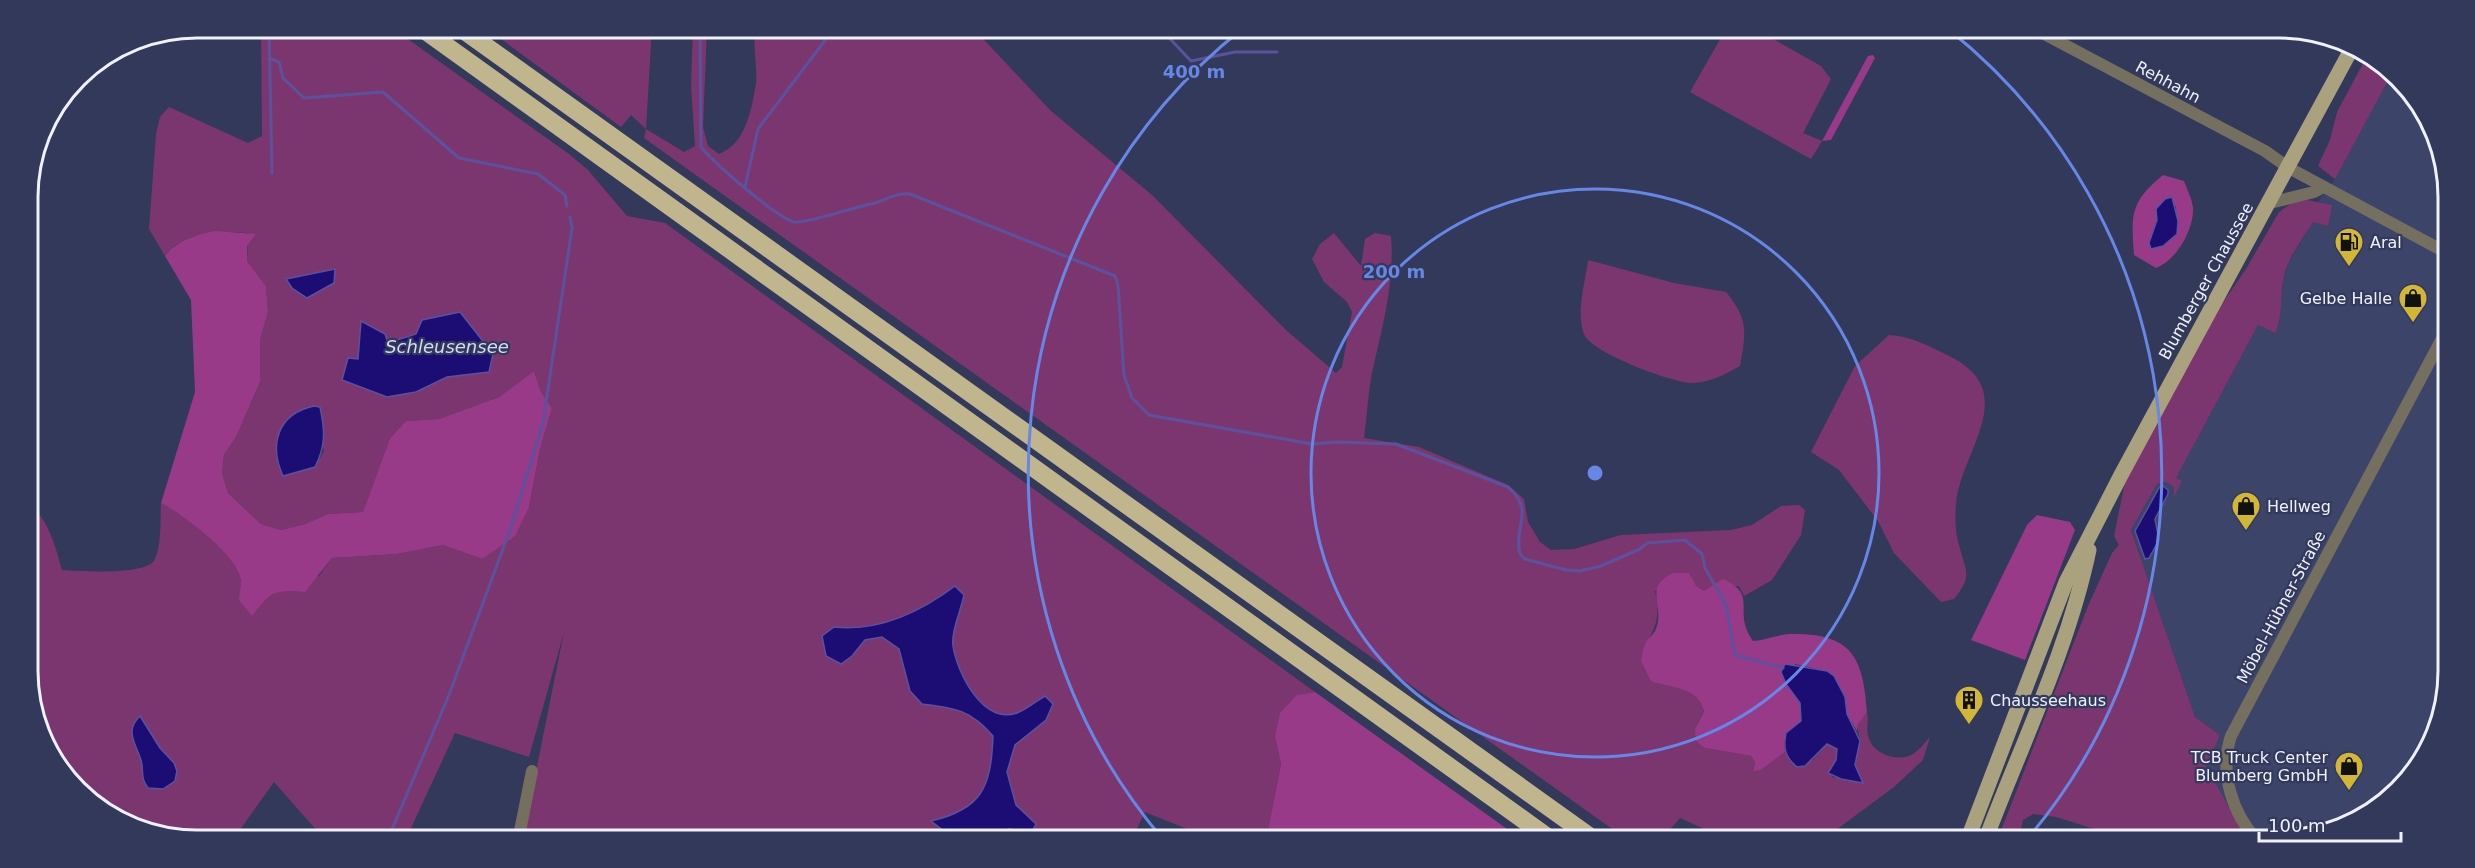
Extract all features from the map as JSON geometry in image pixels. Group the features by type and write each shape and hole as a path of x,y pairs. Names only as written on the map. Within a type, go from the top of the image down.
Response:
{"highway":[{"path":"435,38 1538,830"},
{"path":"474,38 1581,830"}],"main road":[{"name":"Blumberger Chaussee","path":"1971,830 2066,582 2126,465 2349,54"},
{"name":"Blumberger Chaussee","path":"1989,830 2082,586 2093,533"}],"street":[{"name":"Rehhahn","path":"2052,38 2265,152 2289,168 2438,248"},
{"path":"2270,202 2314,192 2324,187"},
{"name":"Möbel-Hübner-Straße","path":"2249,830 2243,822 2225,771 2231,736 2438,346"},
{"path":"520,830 532,771"}],"shaded area":[{"path":"261,38 406,38 569,154 588,170 627,216 665,223 1315,692 1297,695 1275,737 1281,764 1268,830 1190,830 1145,812 1136,830 1033,830 1036,824 1016,805 1007,772 1015,745 1046,720 1045,696 1020,712 1005,715 993,711 974,694 960,670 953,646 953,634 963,596 955,586 913,612 898,618 867,626 834,627 852,656 865,640 882,637 899,649 910,691 938,706 953,706 983,723 993,736 987,781 974,802 949,816 932,821 943,830 524,830 564,632 529,757 455,733 410,830 316,830 274,782 240,830 175,829 145,822 108,804 77,776 64,760 46,723 41,703 38,682 38,513 54,543 62,570 127,570 140,568 155,559 160,539 161,503 194,525 228,557 240,577 239,600 263,601 281,589 319,576 332,558 397,554 443,545 482,559 529,507 540,449 552,408 541,392 534,371 499,397 439,419 406,421 390,438 363,512 328,514 305,524 281,530 261,524 228,493 222,473 224,455 236,437 260,382 260,340 268,312 266,286 247,261 248,233 226,232 192,237 173,248 165,256 149,229 156,134 160,117 169,107 248,143 262,136","holes":["361,321 387,343 416,334 489,372 447,377 416,392 348,358 358,359","314,406 324,451 315,467 280,435 293,416"]},
{"path":"651,38 646,129 631,115 621,127 501,39"},
{"path":"693,38 707,38 703,127 708,146 719,154 736,142 750,114 756,83 755,38 982,38 1051,111 1152,195 1286,330 1336,373 1342,367 1352,312 1347,302 1324,282 1312,259 1320,244 1334,233 1361,266 1365,239 1375,233 1391,236 1389,288 1371,381 1364,438 1419,447 1508,485 1524,499 1528,522 1540,542 1551,550 1574,549 1621,535 1731,530 1752,525 1781,506 1799,505 1805,510 1801,535 1772,580 1744,596 1739,586 1704,591 1696,586 1655,591 1656,622 1641,661 1652,681 1690,692 1701,702 1704,710 1695,729 1705,748 1751,756 1755,762 1753,770 1761,770 1785,752 1790,761 1813,760 1827,744 1837,749 1836,760 1831,768 1832,777 1863,783 1855,765 1860,741 1857,724 1867,712 1870,742 1886,755 1907,757 1918,750 1930,737 1923,760 1894,787 1836,830 1707,830 1680,818 1670,830 1614,830 644,138 646,129 684,152 695,146 691,86"},
{"path":"1721,38 1771,38 1821,66 1831,79 1803,133 1822,141 1811,159 1690,92"},
{"path":"1873,55 1875,58 1831,140 1822,141 1868,56"},
{"path":"2364,62 2388,82 2335,179 2318,166 2330,140 2337,112"},
{"path":"2388,82 2411,108 2425,135 2432,155 2438,196 2438,672 2436,693 2429,723 2411,760 2391,784 2375,798 2340,818 2320,825 2289,830 2241,830 2215,782 2204,771 2220,735 2195,717 2131,530 2157,484 2166,482 2174,487 2174,495 2176,478 2258,325 2274,333 2279,323 2283,280 2288,264 2313,221 2327,226 2331,205 2318,202 2335,179"},
{"path":"2163,175 2184,181 2193,208 2191,225 2183,243 2171,258 2156,268 2134,255 2133,241 2135,210 2144,193","holes":["2176,206 2177,234 2149,243 2157,220"]},
{"path":"2307,200 2332,205 2328,226 2313,222 2299,243 2283,281 2278,327 2275,333 2258,325 2176,478 2182,481 2174,497 2174,487 2166,482 2157,484 2131,530 2195,717 2220,735 2204,771 2215,782 2241,830 2098,830 2056,817 2033,814 2023,820 2021,830 2001,830 2088,606 2112,553 2119,545 2114,536 2126,477 2213,317 2246,269 2279,212 2292,203"},
{"path":"215,231 256,234 247,246 247,261 266,286 268,312 260,340 260,382 236,437 224,455 222,473 228,493 261,524 281,530 305,524 328,514 363,512 390,438 406,421 439,419 499,397 534,371 541,392 552,408 540,449 529,507 515,536 482,559 443,545 397,554 332,558 305,592 287,591 274,594 252,616 239,600 240,577 228,557 194,525 161,503 195,392 191,300 165,256 181,242"},
{"path":"1588,260 1674,283 1726,292 1739,311 1744,327 1740,366 1711,380 1698,383 1682,382 1651,373 1601,350 1590,342 1584,334 1582,325 1582,297"},
{"path":"1889,335 1912,339 1949,356 1971,371 1982,387 1985,405 1982,424 1960,484 1956,504 1957,535 1966,568 1966,578 1954,599 1941,602 1894,553 1878,521 1839,470 1811,452 1855,366"},
{"path":"2037,515 2070,522 2075,530 2025,660 1971,640 2027,525"},
{"path":"1673,573 1689,573 1696,586 1704,591 1723,579 1734,585 1743,598 1744,621 1753,641 1789,634 1810,635 1839,643 1849,651 1862,675 1867,712 1858,724 1857,731 1847,714 1845,697 1827,671 1795,664 1795,695 1800,703 1801,721 1784,743 1785,752 1761,770 1753,771 1755,762 1751,756 1705,748 1696,741 1695,729 1704,711 1701,703 1690,693 1651,681 1641,661 1645,644 1655,631 1658,622 1656,592 1658,585"},
{"path":"1315,692 1509,830 1268,830 1281,764 1275,737 1280,713 1297,695"}],"water":[{"path":"2172,197 2178,221 2177,234 2163,246 2151,249 2149,243 2157,220 2156,209 2165,199"},
{"path":"335,269 334,283 307,298 292,288 286,279"},
{"name":"Schleusensee","path":"460,312 493,354 489,372 447,377 416,392 387,397 342,380 348,358 358,359 361,321 385,334 388,343 416,334 422,320"},
{"path":"314,406 320,407 324,431 319,459 315,467 283,476 277,453 279,432 292,416"},
{"path":"2163,486 2168,490 2168,494 2155,519 2159,540 2149,558 2145,559 2135,531 2159,488"},
{"path":"955,586 964,595 955,628 953,646 966,682 983,704 1005,715 1020,712 1045,696 1053,704 1046,720 1015,745 1007,772 1016,805 1036,824 1033,830 943,830 931,821 962,810 981,793 990,769 993,736 977,720 961,711 922,704 910,691 899,649 882,637 865,640 852,656 841,664 826,656 822,636 834,627 851,628 883,623 913,612"},
{"path":"1785,664 1827,671 1834,676 1845,697 1847,714 1860,741 1855,765 1863,783 1841,779 1828,773 1836,760 1837,749 1827,744 1805,766 1797,767 1787,756 1786,733 1801,721 1800,703 1786,684 1781,672"},
{"path":"140,716 160,748 174,763 177,771 175,781 163,789 148,788 144,781 141,760 132,732"}],"waterway":[{"path":"269,38 272,173"},
{"path":"700,38 701,147 746,189 786,218 800,222 876,203 895,195 910,194 1115,276 1118,285 1124,375 1132,398 1149,415 1312,444 1337,442 1396,444 1508,487 1521,504 1520,554 1525,559 1566,570 1580,571 1601,566 1640,549 1647,543 1685,540 1702,554 1705,568 1726,605 1735,655 1783,668"},
{"path":"745,187 758,129 827,38"},
{"path":"1169,38 1191,61 1235,52 1277,52"},
{"path":"269,58 279,62 283,78 304,98 383,92 459,158 538,174 565,195 567,206"},
{"path":"392,830 449,695 511,527 543,423 572,228 570,217"}],"place":[{"name":"Aral","path":"2349,268"},
{"name":"Gelbe Halle","path":"2413,324"},
{"name":"Hellweg","path":"2246,532"},
{"name":"Chausseehaus","path":"1969,726"},
{"name":"TCB Truck Center Blumberg GmbH","path":"2349,792"}]}
